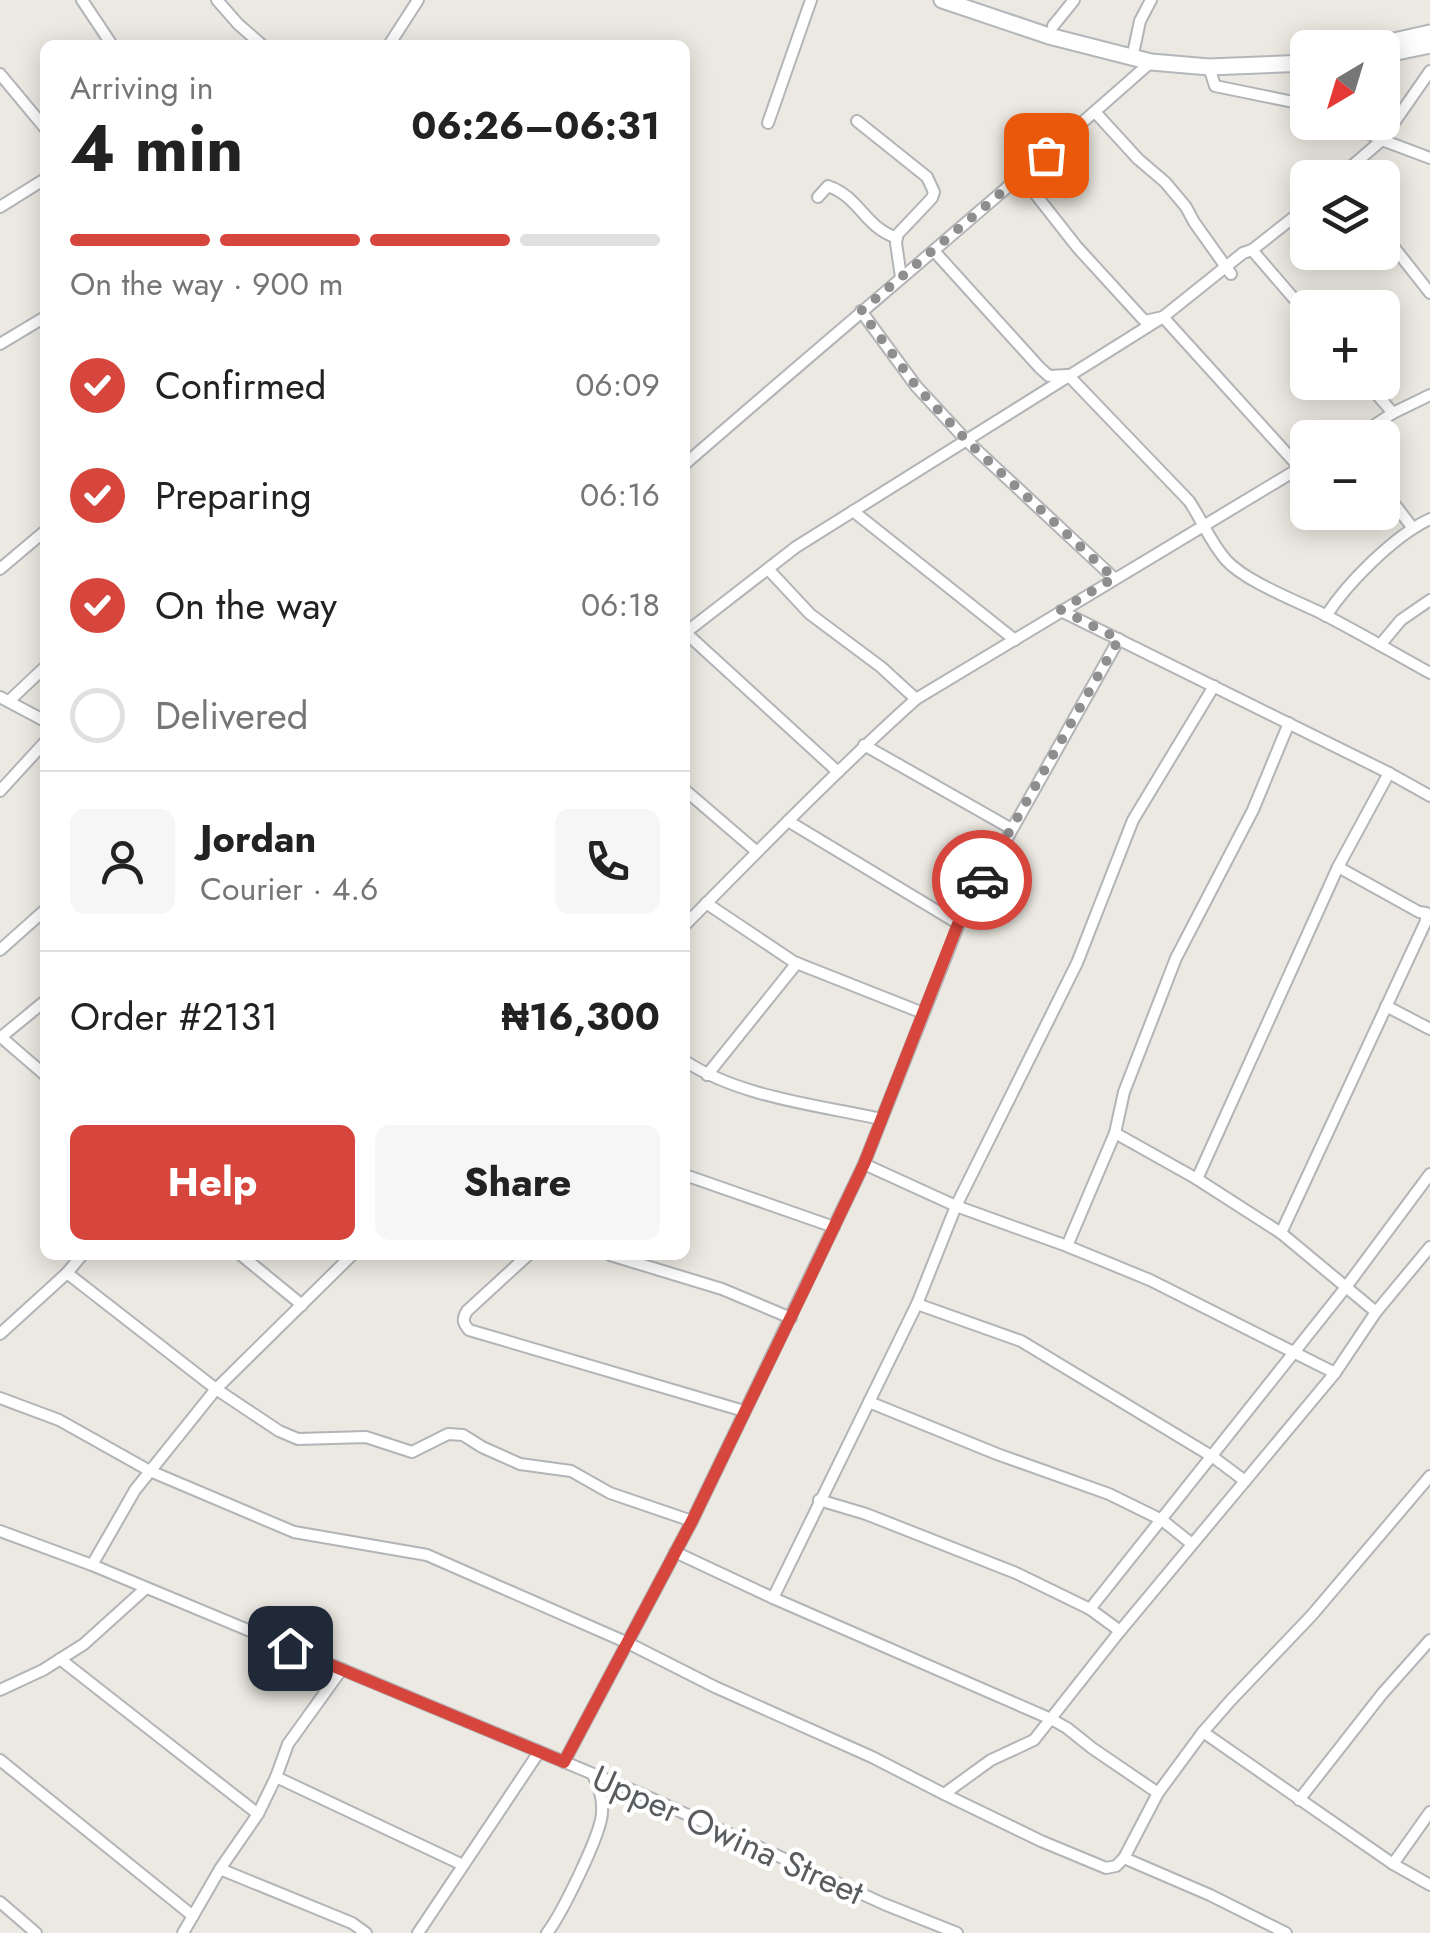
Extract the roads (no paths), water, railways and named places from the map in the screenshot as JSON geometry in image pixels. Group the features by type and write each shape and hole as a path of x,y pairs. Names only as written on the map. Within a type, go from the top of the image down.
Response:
{"main road":[{"path":"942,0 1049,36 1151,62 1209,67 1290,64"},
{"path":"972,0 1166,55 1213,58 1290,55"},
{"path":"1400,40 1430,33"},
{"path":"1400,51 1430,45"}],"street":[{"path":"82,0 109,40"},
{"path":"217,0 252,40"},
{"path":"392,40 418,0"},
{"path":"768,123 810,0"},
{"path":"1053,26 1074,0"},
{"path":"1134,49 1150,0"},
{"path":"690,460 1151,62"},
{"path":"1209,67 1215,86 1290,101"},
{"path":"1400,114 1430,72"},
{"path":"0,74 40,122"},
{"path":"1095,112 1165,182 1232,274"},
{"path":"857,121 927,177 934,192 897,235 900,277"},
{"path":"1359,160 1382,140 1430,158"},
{"path":"1022,176 1077,247 1140,317 1145,322 1163,317"},
{"path":"0,206 40,182"},
{"path":"818,197 828,186 834,187 849,196 875,228 896,238"},
{"path":"690,630 796,547 1163,317 1290,220"},
{"path":"1252,250 1290,294"},
{"path":"934,251 1040,368 1050,376 1068,376 1189,501 1226,560 1247,576 1430,674"},
{"path":"1400,255 1430,293"},
{"path":"861,311 916,386 967,441 1114,578"},
{"path":"1163,317 1290,451"},
{"path":"0,344 40,320"},
{"path":"1383,420 1430,395"},
{"path":"1382,400 1393,413"},
{"path":"690,919 916,699 1290,473"},
{"path":"853,510 1016,640"},
{"path":"1400,511 1412,527"},
{"path":"1326,616 1356,580 1412,527 1430,520"},
{"path":"0,570 40,535"},
{"path":"768,569 810,614 881,667 916,699"},
{"path":"1380,645 1401,620 1430,600"},
{"path":"1061,610 1430,796"},
{"path":"690,637 838,772"},
{"path":"564,1762 692,1521 864,1164 958,924 1119,639"},
{"path":"40,671 4,699 40,718"},
{"path":"774,1598 917,1304 956,1206 1078,963 1133,820 1214,686"},
{"path":"1067,1246 1115,1132 1124,1092 1176,958 1253,810 1289,723"},
{"path":"864,746 1010,828"},
{"path":"0,792 40,748"},
{"path":"1197,1179 1338,868 1389,773"},
{"path":"690,794 756,851"},
{"path":"788,821 958,924"},
{"path":"1281,1233 1428,914 1338,868"},
{"path":"706,903 797,964 923,1013"},
{"path":"0,950 40,914"},
{"path":"707,1075 797,964"},
{"path":"40,1005 0,1037 40,1071"},
{"path":"1386,1006 1430,1029"},
{"path":"690,1064 734,1086 881,1119"},
{"path":"1115,1132 1281,1233 1376,1312"},
{"path":"864,1164 956,1206 1150,1280 1334,1373"},
{"path":"1090,1608 1213,1457 1430,1174"},
{"path":"690,1177 834,1227"},
{"path":"944,1794 991,1760 1034,1740 1334,1373 1376,1312 1428,1255"},
{"path":"0,1334 78,1260"},
{"path":"247,1260 302,1305"},
{"path":"92,1565 136,1490 216,1389 347,1260"},
{"path":"523,1260 467,1311 464,1323 469,1330 744,1411"},
{"path":"626,1260 722,1289 790,1318"},
{"path":"66,1273 216,1389 279,1431 298,1439 366,1437 412,1452 448,1434 463,1435 520,1464 571,1470 610,1492 692,1521"},
{"path":"917,1304 1021,1341 1246,1481"},
{"path":"0,1398 59,1420 150,1471 294,1532 426,1555 628,1643 1106,1868 1116,1866 1124,1858 1158,1793 1204,1732 1312,1616 1430,1476"},
{"path":"869,1402 1109,1494 1162,1520 1192,1544"},
{"path":"819,1500 866,1514 1016,1573 1090,1608 1120,1631"},
{"name":"Upper Owina Street","path":"0,1531 92,1565 564,1762 957,1933"},
{"path":"675,1552 1050,1719 1158,1793"},
{"path":"0,1690 84,1644 146,1588"},
{"path":"1299,1800 1430,1640"},
{"path":"60,1659 258,1814"},
{"path":"184,1933 220,1869 258,1814 288,1744 342,1669"},
{"path":"1204,1732 1393,1864 1430,1884"},
{"path":"418,1933 539,1752"},
{"path":"0,1760 193,1916"},
{"path":"547,1933 576,1881 603,1814 592,1774"},
{"path":"276,1778 463,1864"},
{"path":"1393,1864 1430,1812"},
{"path":"1124,1858 1286,1933"},
{"path":"220,1869 352,1923 366,1933"},
{"path":"0,1902 36,1933"}]}
